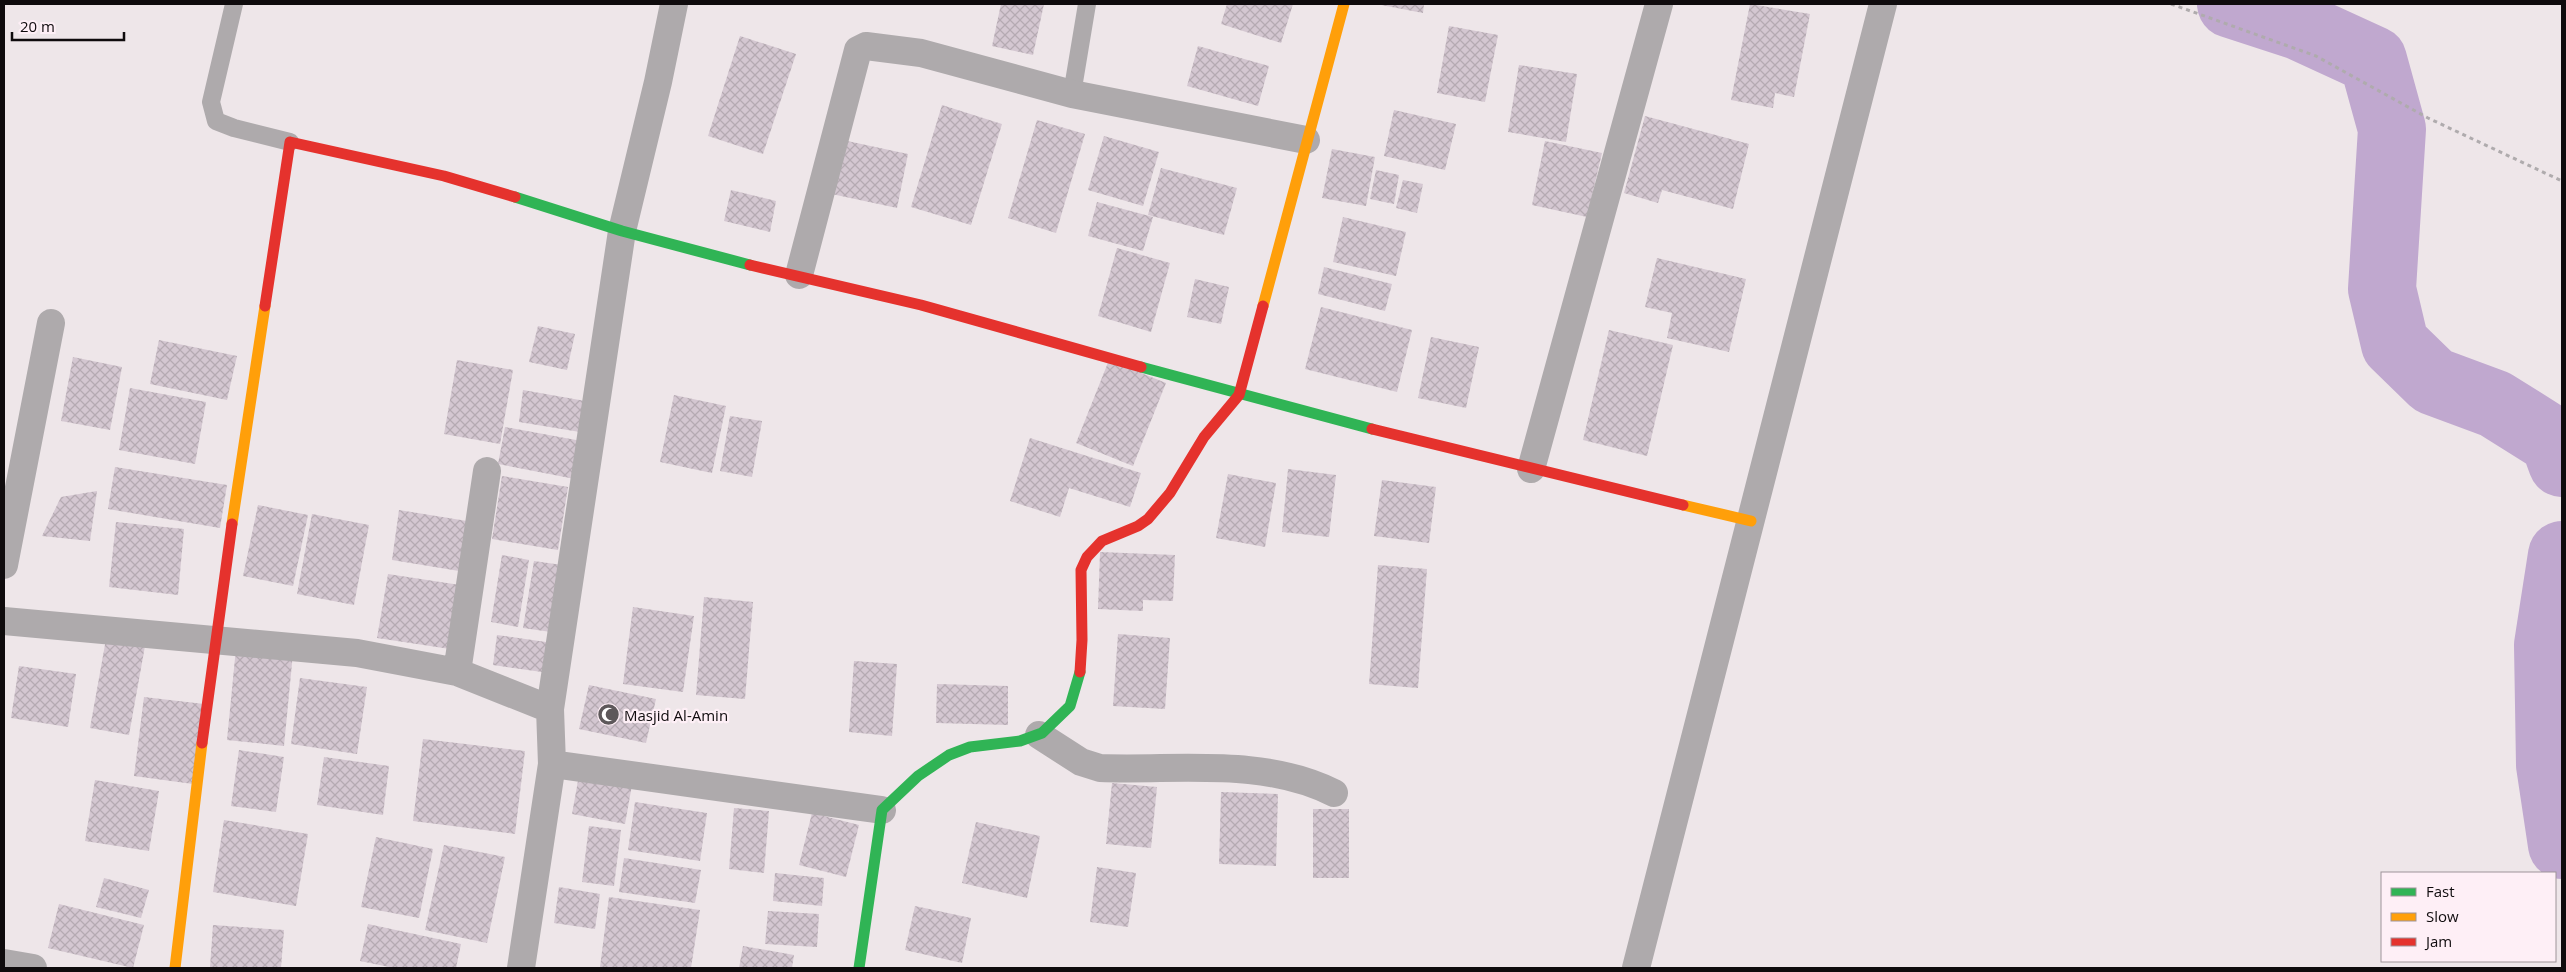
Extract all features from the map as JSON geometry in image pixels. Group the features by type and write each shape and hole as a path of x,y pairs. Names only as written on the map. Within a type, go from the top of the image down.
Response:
{"street":[{"path":"521,968 552,764 550,709 622,232 658,82 674,4"},
{"path":"862,968 882,810 939,760 960,750 987,744 1013,742 1039,734 1069,707 1080,675 1081,570 1086,556 1108,537 1133,528 1147,520 1161,507 1201,441 1239,395 1344,4"},
{"path":"1531,469 1659,4"},
{"path":"1636,968 1883,4"},
{"path":"799,275 858,50 866,46 921,53 1072,94 1306,140"},
{"path":"175,968 215,640 290,142 444,176 572,213 622,232 761,268 799,275 921,305 1239,395 1531,469 1751,521"},
{"path":"4,565 51,323"},
{"path":"457,672 487,471"},
{"path":"4,621 357,653 457,672 550,709"},
{"path":"1039,734 1081,762 1100,768 1252,768 1314,783 1334,794"},
{"path":"552,764 882,810"},
{"path":"4,963 33,968"}],"lane":[{"path":"234,4 211,102 216,120 234,128 290,142"},
{"path":"1072,94 1087,4"}],"path":[{"path":"2171,4 2316,56 2428,118 2562,182"}],"building":[{"path":"1001,4 1044,4 1033,55 992,46"},
{"path":"1227,4 1293,4 1281,43 1221,24"},
{"path":"1376,4 1424,4 1423,13"},
{"path":"1750,4 1810,14 1794,97 1775,93 1773,108 1731,100"},
{"path":"1449,26 1498,35 1485,102 1437,93"},
{"path":"740,36 796,54 763,154 708,136"},
{"path":"1198,46 1269,66 1258,106 1187,86"},
{"path":"1519,65 1577,74 1566,142 1508,132"},
{"path":"942,105 1002,124 971,225 911,207"},
{"path":"1394,110 1456,124 1445,170 1384,156"},
{"path":"1645,116 1749,144 1733,209 1662,190 1658,203 1624,193"},
{"path":"1037,120 1085,134 1056,233 1008,218"},
{"path":"1104,136 1159,152 1143,206 1088,190"},
{"path":"838,139 908,154 897,208 827,193"},
{"path":"1545,141 1602,153 1587,217 1532,205"},
{"path":"1332,149 1375,157 1366,206 1322,198"},
{"path":"1161,168 1237,188 1224,235 1148,215"},
{"path":"1376,170 1399,175 1394,204 1370,199"},
{"path":"1403,180 1423,184 1417,213 1396,208"},
{"path":"731,190 776,201 770,232 724,221"},
{"path":"1097,202 1153,217 1143,251 1088,236"},
{"path":"1343,217 1406,232 1396,276 1333,262"},
{"path":"1117,248 1170,263 1151,332 1098,316"},
{"path":"1657,258 1746,279 1729,352 1667,338 1672,313 1645,307"},
{"path":"1324,267 1392,284 1385,311 1318,294"},
{"path":"1195,279 1229,287 1221,324 1187,317"},
{"path":"1321,307 1412,330 1397,392 1305,369"},
{"path":"538,326 575,334 567,370 529,362"},
{"path":"1609,330 1673,345 1647,456 1583,440"},
{"path":"1431,337 1479,347 1466,408 1418,398"},
{"path":"159,340 237,356 227,400 150,384"},
{"path":"73,357 122,367 110,430 61,421"},
{"path":"457,360 513,370 500,444 444,434"},
{"path":"1109,360 1166,383 1133,466 1076,443"},
{"path":"130,388 206,402 195,464 119,450"},
{"path":"523,390 591,402 586,433 519,422"},
{"path":"674,395 726,406 712,473 660,462"},
{"path":"730,416 762,421 752,477 720,471"},
{"path":"505,427 587,442 580,480 498,464"},
{"path":"1030,438 1141,473 1130,507 1069,488 1060,517 1010,501"},
{"path":"115,467 227,485 220,528 108,509"},
{"path":"1288,469 1336,475 1329,537 1282,532"},
{"path":"1228,474 1276,483 1265,547 1216,538"},
{"path":"502,476 568,487 558,550 492,539"},
{"path":"1382,480 1436,487 1429,543 1374,536"},
{"path":"97,491 90,541 42,536 61,497"},
{"path":"258,505 308,515 293,586 243,576"},
{"path":"399,510 467,521 459,571 392,560"},
{"path":"312,514 369,525 354,605 297,594"},
{"path":"116,522 184,529 178,595 109,587"},
{"path":"1100,552 1175,555 1173,601 1143,600 1143,611 1098,609"},
{"path":"502,555 529,560 518,627 491,622"},
{"path":"534,561 569,566 558,633 523,628"},
{"path":"1378,565 1427,569 1418,688 1369,684"},
{"path":"388,574 460,585 450,649 377,638"},
{"path":"704,597 753,602 745,699 696,695"},
{"path":"633,607 694,616 683,692 623,684"},
{"path":"1118,634 1170,638 1165,709 1113,706"},
{"path":"497,635 553,643 549,673 493,665"},
{"path":"106,639 145,646 129,735 90,728"},
{"path":"236,648 293,653 284,746 227,740"},
{"path":"854,661 897,664 892,736 849,732"},
{"path":"19,666 76,674 68,727 11,718"},
{"path":"300,678 367,687 357,754 291,744"},
{"path":"937,684 1008,686 1008,725 936,723"},
{"path":"589,685 656,699 646,743 579,729"},
{"path":"144,697 204,704 193,784 134,776"},
{"path":"423,739 525,751 515,834 413,821"},
{"path":"239,750 284,757 276,812 231,806"},
{"path":"324,757 389,766 383,815 317,805"},
{"path":"579,775 632,785 625,824 572,814"},
{"path":"95,780 159,791 149,851 85,841"},
{"path":"1112,783 1157,787 1151,848 1106,844"},
{"path":"1221,792 1278,794 1276,866 1219,864"},
{"path":"635,802 707,813 700,861 628,850"},
{"path":"734,808 769,811 764,873 729,869"},
{"path":"1313,809 1349,809 1349,878 1313,878"},
{"path":"812,813 859,825 846,877 799,865"},
{"path":"224,820 308,834 296,906 213,892"},
{"path":"976,822 1040,836 1027,898 962,883"},
{"path":"589,826 621,830 614,886 582,882"},
{"path":"376,837 433,849 419,918 361,907"},
{"path":"444,845 505,857 487,943 425,930"},
{"path":"624,858 701,870 695,903 619,892"},
{"path":"1097,867 1136,873 1128,927 1090,922"},
{"path":"775,873 824,878 822,906 773,901"},
{"path":"104,878 149,890 141,918 96,907"},
{"path":"559,887 600,894 595,929 554,923"},
{"path":"609,897 700,910 691,968 600,967"},
{"path":"59,904 144,925 133,968 48,948"},
{"path":"915,906 971,918 962,963 905,950"},
{"path":"768,911 819,914 817,947 765,944"},
{"path":"368,924 461,944 456,968 394,968 360,961"},
{"path":"213,925 284,930 281,968 210,967"},
{"path":"743,946 794,955 792,968 739,968"}],"waterway":[{"path":"2231,4 2299,26 2373,60 2392,129 2382,289 2395,344 2433,381 2495,404 2554,441 2562,463"},
{"path":"2562,555 2548,645 2550,765 2562,845"}],"traffic: fast":[{"path":"515,197 622,231 750,265"},
{"path":"1141,367 1372,429"},
{"path":"859,968 882,810 918,776 949,755 970,747 1020,741 1042,733 1070,706 1080,672"}],"traffic: slow":[{"path":"1263,306 1344,4"},
{"path":"232,524 265,306"},
{"path":"1683,505 1751,521"},
{"path":"175,968 202,743"}],"traffic: jam":[{"path":"265,306 290,142 444,176 515,197"},
{"path":"750,265 921,305 1141,367"},
{"path":"1080,672 1082,640 1081,570 1087,557 1102,541 1138,526 1148,519 1170,493 1204,437 1239,395 1263,306"},
{"path":"1372,429 1683,505"},
{"path":"202,743 232,524"}],"place":[{"name":"Masjid Al-Amin","path":"608,715"}]}
